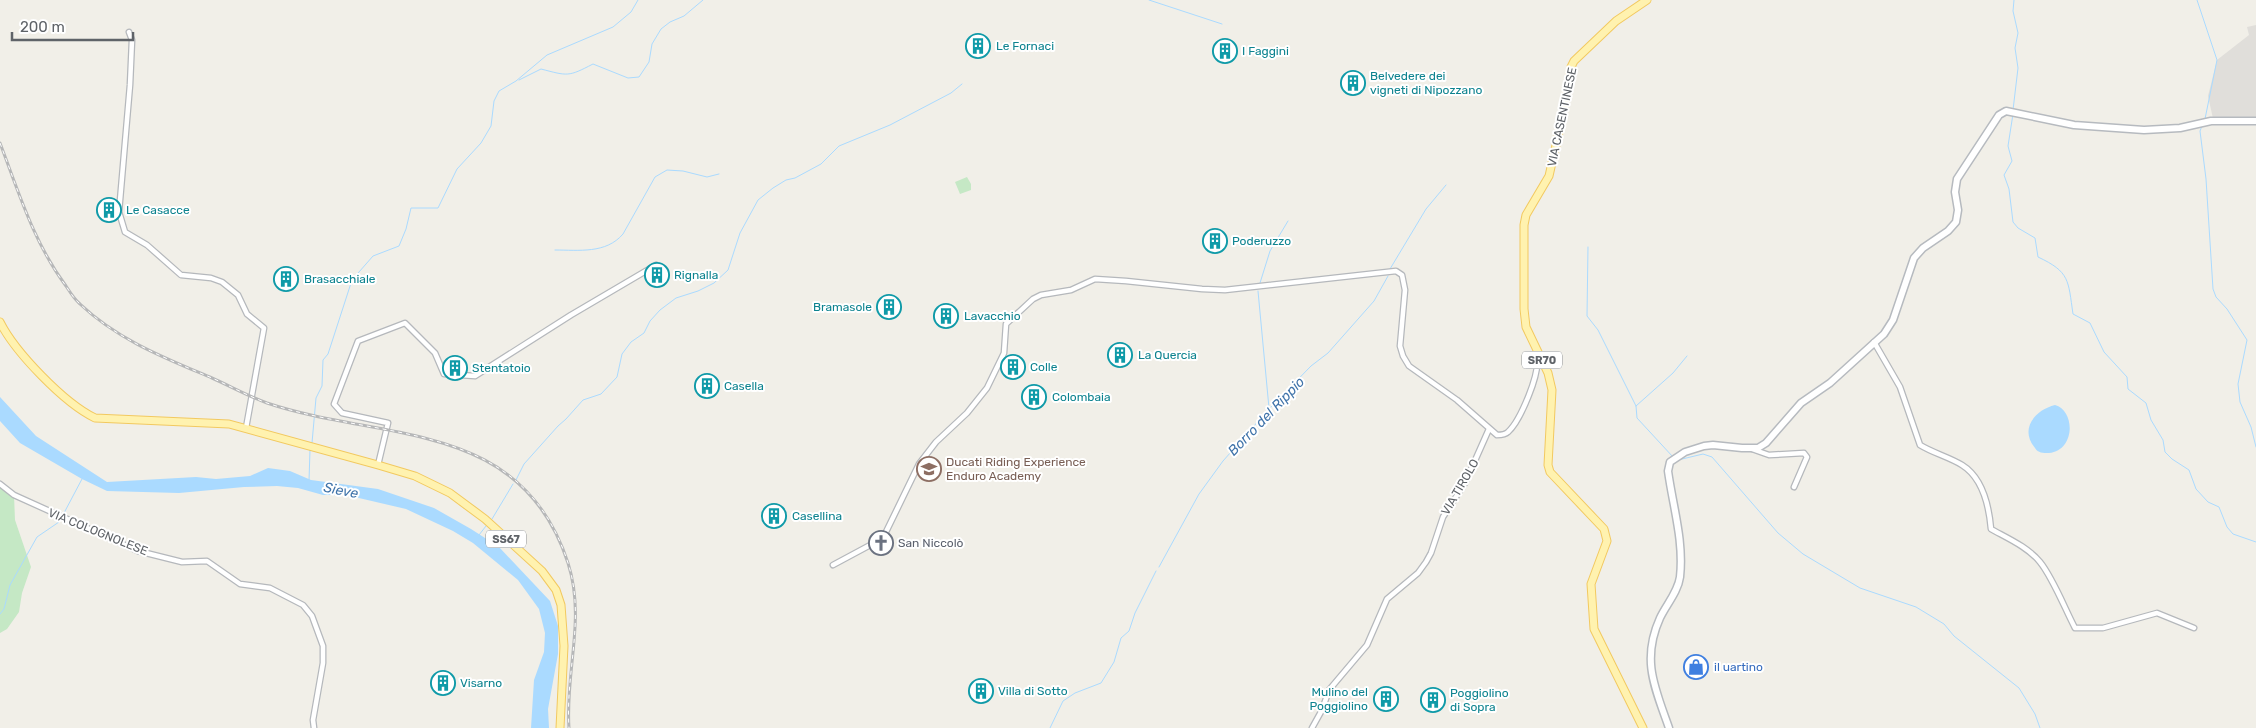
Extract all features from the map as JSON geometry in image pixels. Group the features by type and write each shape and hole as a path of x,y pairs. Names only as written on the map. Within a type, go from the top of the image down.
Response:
{"main road":[{"name":"VIA CASENTINESE","path":"1643,728 1594,629 1591,584 1606,541 1604,529 1555,478 1548,465 1552,390 1548,373 1526,327 1524,225 1526,215 1549,176 1564,110 1571,67 1574,61 1616,21 1646,0"},
{"path":"1668,728 1653,683 1650,659 1656,627 1680,580 1680,539 1668,472 1670,462 1685,452 1712,445 1758,448 1766,443 1801,403 1830,383 1889,328 1914,258 1923,248 1948,231 1956,222 1958,210 1955,192 1957,179 1995,120 2006,111 2074,125 2144,130 2180,128 2211,121 2256,121"},
{"name":"SS67","path":"0,322 11,341 26,360 77,408 95,418 214,422 246,428 415,476 450,493 485,520 550,580 561,605 563,622 564,646 560,728"}],"street":[{"path":"128,32 132,40 131,76 119,212 121,223 125,232 147,246 181,274 211,278 232,289 238,295 247,314 264,328 246,428"},
{"path":"378,465 388,424 342,413 334,404 358,341 405,322 435,353 444,374 474,376 571,315 656,265"},
{"path":"833,565 874,543 885,534 919,464 936,442 967,413 988,388 1004,353 1006,324 1034,299 1071,290 1095,279 1126,280 1202,290 1225,290 1396,271 1402,275 1405,290 1400,346 1409,366 1458,400 1489,429 1503,435 1513,426 1533,384 1537,372 1538,361 1536,356 1539,353"},
{"path":"1874,342 1900,387 1920,445 1962,465 1973,475 1983,490 1990,516 1990,530 2012,540 2031,553 2040,563 2075,628 2103,628 2157,613 2194,628"},
{"name":"VIA TIROLO","path":"1312,728 1329,690 1367,645 1387,598 1418,573 1427,561 1443,517 1464,483 1489,429"},
{"path":"1748,448 1769,455 1804,453 1807,457 1805,466 1794,487"},
{"name":"VIA COLOGNOLESE","path":"0,484 14,495 138,551 182,562 207,561 240,584 270,588 303,605 312,616 323,646 323,663 313,718 314,728"}],"shaded area":[{"path":"2256,25 2256,122 2214,123 2208,96 2217,60 2249,35 2247,27"}],"green space":[{"path":"967,177 971,184 971,190 960,194 955,182"},
{"path":"0,484 14,495 15,520 31,567 22,593 19,612 7,629 0,633"}],"water":[{"name":"Sieve","path":"0,397 36,436 107,482 196,477 216,479 250,476 268,468 290,471 311,480 378,489 434,508 471,529 499,547 550,601 558,626 558,654 548,709 549,728 531,728 534,680 544,652 545,633 539,609 518,580 473,543 453,531 406,509 346,495 323,495 298,488 277,486 244,487 179,493 107,491 82,479 20,443 0,421"},
{"path":"2055,405 2067,415 2070,431 2068,439 2058,451 2041,452 2036,450 2030,441 2029,427 2041,411"}],"waterway":[{"path":"312,443 316,398 322,386 323,360 328,354 352,280 373,256 399,246 406,229 411,208 438,208 457,169 481,143 491,126 494,101 499,91 516,81 547,55 613,27 631,12 638,0"},
{"path":"519,80 541,69 568,74 593,64 628,78 639,77 649,62 652,44 661,29 670,22 684,16 703,0"},
{"path":"1149,0 1222,24"},
{"path":"2013,110 2018,68 2015,48 2018,33 2013,11 2014,0"},
{"path":"2197,0 2217,60 2205,119"},
{"path":"516,480 524,464 583,400 601,394 617,377 622,354 631,342 644,333 650,321 660,310 676,298 698,291 714,283 728,270 740,233 758,200 786,180 795,178 821,164 839,146 890,125 951,93 962,84"},
{"path":"2013,114 2008,146 2012,161 2004,175 2009,189 2013,222 2018,228 2035,238 2038,257 2056,267 2066,278 2073,314 2090,323 2104,352 2127,377 2128,389 2146,403 2151,420 2163,440 2165,452 2189,470 2196,489 2208,502 2219,507 2227,527 2233,534 2256,542"},
{"path":"2202,126 2200,131 2206,179 2213,289 2216,297 2227,309 2247,340 2238,384 2240,402 2251,427 2256,447"},
{"path":"555,250 592,250 609,245 623,234 655,177 667,170 683,171 707,177 719,174"},
{"name":"Borro del Rippio","path":"1390,269 1426,209 1446,185"},
{"path":"1260,283 1270,251 1288,221"},
{"path":"1588,247 1587,316 1598,330 1636,406 1637,418 1673,457"},
{"name":"Borro del Rippio","path":"1159,567 1199,494 1223,461 1269,409 1311,366 1328,353 1374,301 1388,276"},
{"path":"1258,291 1269,408"},
{"path":"1636,406 1673,373 1687,356"},
{"path":"309,481 310,450"},
{"path":"1678,460 1703,454 1712,457 1778,533 1803,554 1860,588 1916,607 1944,624 1954,636 2019,688 2035,714 2040,728"},
{"path":"64,513 82,479"},
{"path":"492,519 513,484"},
{"path":"0,614 4,609 10,585 37,537 59,522"},
{"path":"479,535 486,526"},
{"name":"Borro del Rippio","path":"1050,728 1063,701 1075,693 1101,683 1114,662 1121,638 1129,631 1135,613 1156,571"}],"railway":[{"path":"0,143 28,217 55,270 78,302 110,328 143,347 267,403 311,415 443,443 483,459 517,482 546,516 568,563 573,584 575,625 569,728"}],"place":[{"name":"Le Fornaci","path":"978,46"},
{"name":"I Faggini","path":"1225,51"},
{"name":"Belvedere dei vigneti di Nipozzano","path":"1353,83"},
{"name":"Le Casacce","path":"109,210"},
{"name":"Poderuzzo","path":"1215,241"},
{"name":"Rignalla","path":"657,275"},
{"name":"Brasacchiale","path":"286,279"},
{"name":"Bramasole","path":"889,307"},
{"name":"Lavacchio","path":"946,316"},
{"name":"La Quercia","path":"1120,355"},
{"name":"Colle","path":"1013,367"},
{"name":"Stentatoio","path":"455,368"},
{"name":"Casella","path":"707,386"},
{"name":"Colombaia","path":"1034,397"},
{"name":"Ducati Riding Experience Enduro Academy","path":"929,469"},
{"name":"Casellina","path":"774,516"},
{"name":"San Niccolò","path":"881,543"},
{"name":"il uartino","path":"1696,667"},
{"name":"Visarno","path":"443,683"},
{"name":"Villa di Sotto","path":"981,691"},
{"name":"Mulino del Poggiolino","path":"1386,699"},
{"name":"Poggiolino di Sopra","path":"1433,700"}]}
